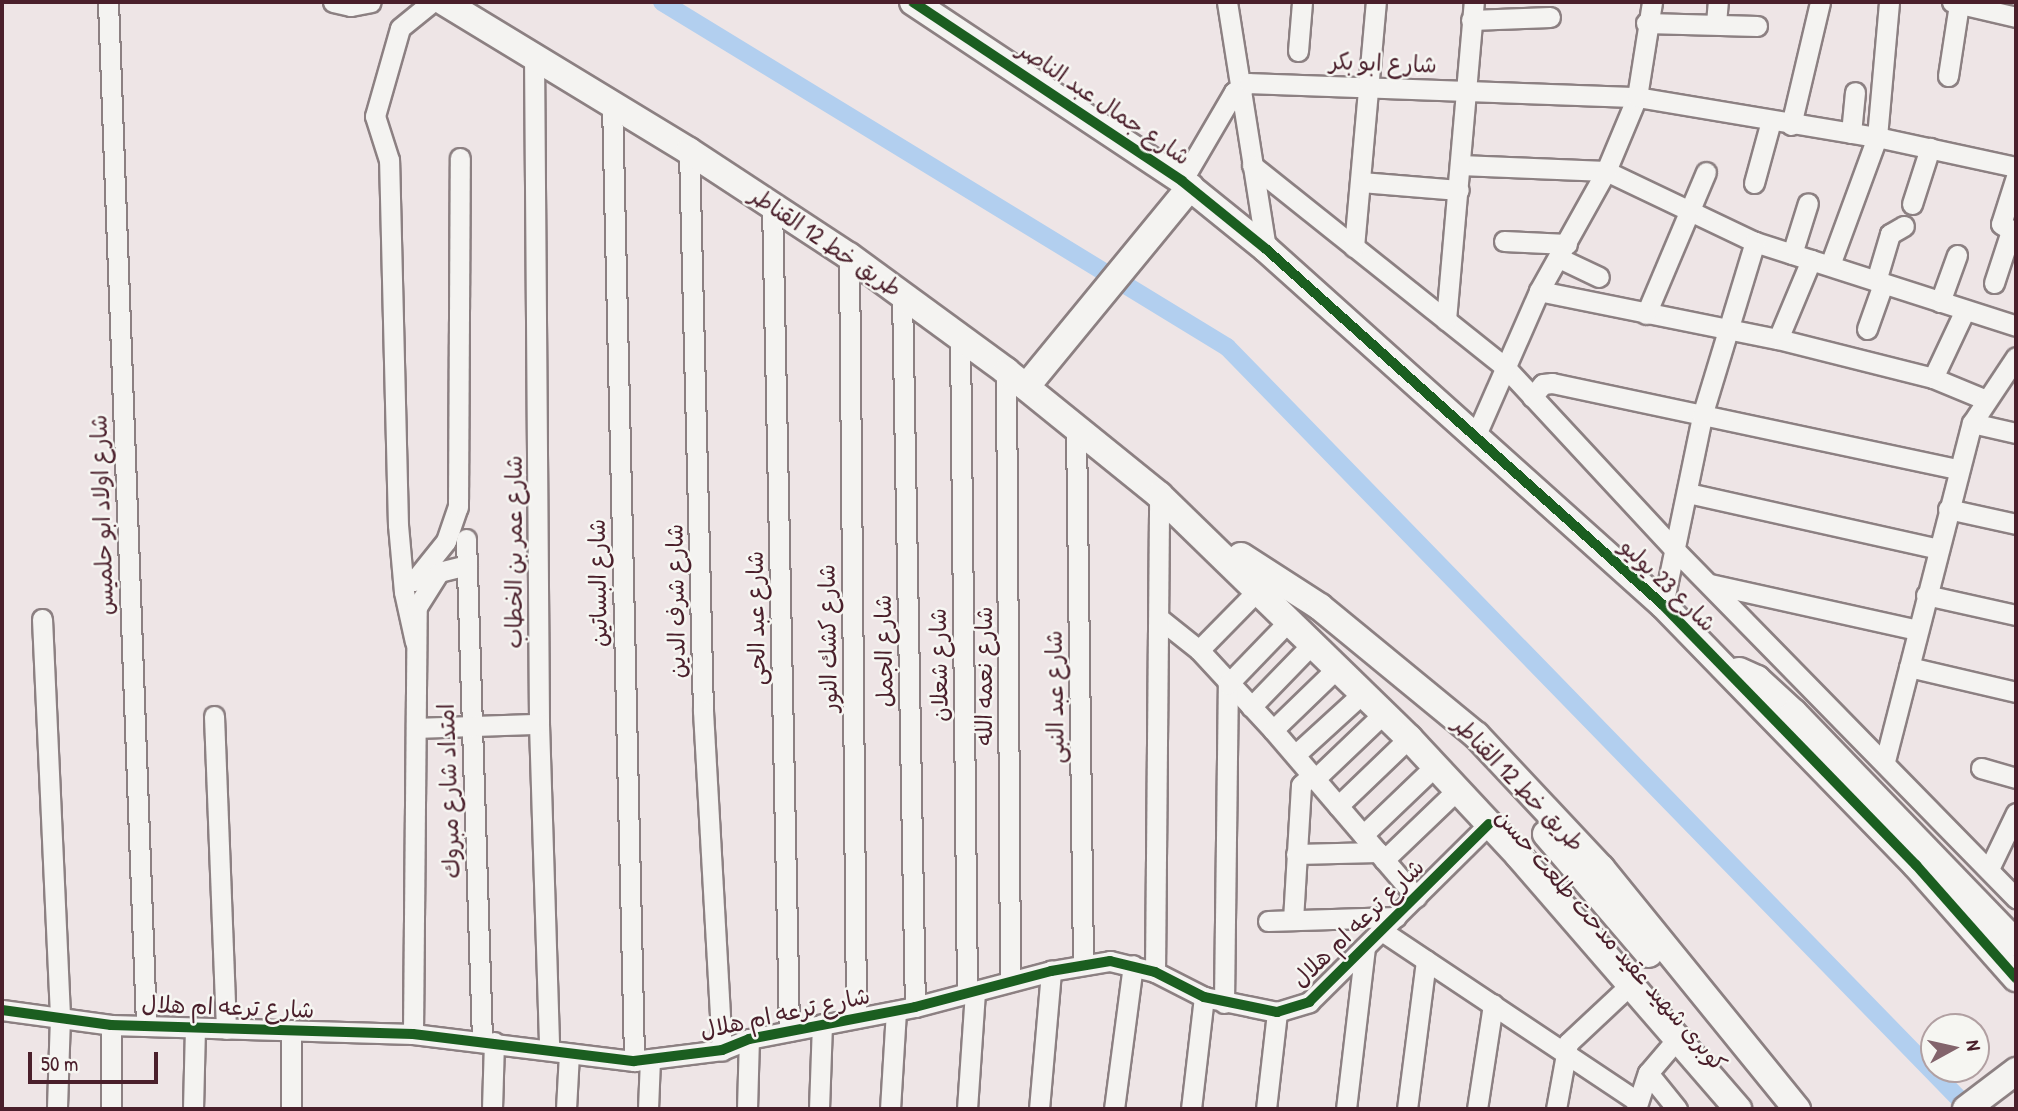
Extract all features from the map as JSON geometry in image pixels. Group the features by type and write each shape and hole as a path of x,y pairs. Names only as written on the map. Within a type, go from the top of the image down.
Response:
{"main road":[{"name":"طريق خط 12 القناطر","path":"444,2 534,53 849,256 1016,379 1185,517 1253,577 1287,623 1384,713 1457,790 1492,799 1630,985 1738,1109"},
{"name":"شارع جمال عبد الناصر","path":"913,2 1186,184 1266,249"},
{"path":"1016,379 1070,333 1163,219 1186,184"},
{"name":"شارع 23 يوليو","path":"1266,249 1663,605 1916,865 2016,978"},
{"name":"طريق خط 12 القناطر","path":"1253,577 1320,607 1476,735 1601,868 1797,1109"},
{"name":"كوبرى شهيد عقيد مدحت طلعت حسن","path":"1253,577 1416,700 1492,799 1757,1109"},
{"path":"1722,666 1757,679 1833,751 2016,943"},
{"name":"كوبرى شهيد عقيد مدحت طلعت حسن","path":"1492,799 1782,1109"},
{"path":"1966,1109 2016,1071"},
{"path":"1985,1109 2016,1087"}],"street":[{"name":"شارع اولاد ابو حلميس","path":"108,2 146,1026"},
{"path":"333,2 351,6 371,2"},
{"path":"415,642 404,592 396,471 390,180 375,116 397,35 410,17 432,2"},
{"path":"1227,2 1266,249"},
{"path":"1298,51 1302,2"},
{"path":"1354,247 1376,2"},
{"path":"1475,437 1539,291 1606,170 1637,97 1646,23 1652,2"},
{"path":"1716,23 1718,2"},
{"path":"1791,125 1820,2"},
{"path":"1778,339 1811,259 1877,137 1889,2"},
{"path":"1948,76 1961,3 2016,17"},
{"path":"1446,320 1473,11 1537,12"},
{"path":"1646,23 1758,26"},
{"name":"شارع عمر بن الخطاب","path":"534,53 539,724 549,1050"},
{"path":"1186,184 1241,85"},
{"name":"شارع ابو بكر","path":"1241,85 1369,86 1637,97 1791,125 1877,137 2016,167"},
{"path":"1851,133 1856,92"},
{"name":"شارع البساتين","path":"612,103 642,1060 648,1109"},
{"path":"1754,183 1771,121"},
{"path":"1912,204 1930,148"},
{"name":"شارع شرف الدين","path":"689,151 703,710 722,1050"},
{"path":"404,592 446,541 458,507 460,158"},
{"path":"1460,164 1606,170 1689,213 1755,242 1964,312 2016,326"},
{"name":"شارع 23 يوليو","path":"1252,165 1505,368 1674,549 1885,761 2016,898"},
{"path":"1646,314 1706,172"},
{"path":"1994,283 2014,232 2001,224 2016,177"},
{"path":"1361,182 1459,190"},
{"path":"1808,203 1811,259"},
{"name":"شارع عبد الحى","path":"772,204 789,1031"},
{"path":"1867,329 1891,234 1903,226"},
{"path":"1504,241 1563,251 1600,277"},
{"path":"1663,605 1702,416 1755,242"},
{"path":"1940,302 1957,255"},
{"name":"شارع كشك النور","path":"849,256 856,1018"},
{"path":"1539,291 1778,339 1933,378 1984,399"},
{"name":"شارع الجمل","path":"890,1109 905,1009 902,294"},
{"path":"1933,378 1964,312"},
{"name":"شارع شعلان","path":"960,336 971,992 967,1109"},
{"path":"1885,761 1972,423 1984,399 2016,356"},
{"name":"شارع نعمه الله","path":"1010,980 1016,379"},
{"path":"1532,397 1544,384 1552,383 1958,469"},
{"path":"1972,423 2016,433"},
{"name":"شارع عبد النبى","path":"1076,429 1083,964"},
{"path":"1688,493 1938,549"},
{"path":"1155,972 1159,495"},
{"path":"1948,509 2016,524"},
{"name":"امتداد شارع مبروك","path":"466,539 472,727 492,1109"},
{"path":"413,1034 417,607 428,583 439,572 467,565"},
{"path":"1199,650 1253,577"},
{"path":"1709,584 1917,630"},
{"path":"1926,595 2016,615"},
{"path":"1160,618 1199,650 1273,730 1416,897"},
{"path":"42,620 60,1017 57,1109"},
{"path":"1224,1003 1228,684 1287,623"},
{"path":"1251,707 1311,645"},
{"path":"1909,667 2016,692"},
{"path":"1273,730 1337,668"},
{"path":"1295,755 1363,693"},
{"path":"1293,920 1301,785 1314,777 1384,713"},
{"path":"214,716 226,1029"},
{"path":"416,728 539,724"},
{"path":"1338,806 1409,738"},
{"path":"1363,835 1435,766"},
{"path":"1981,768 2016,778"},
{"path":"1296,854 1381,856 1457,790"},
{"name":"شارع ترعه ام هلال","path":"2,1010 111,1025 413,1034 569,1054 642,1060 722,1050 749,1038 905,1009 1010,980 1083,964 1111,961 1155,972 1204,997 1277,1012 1309,1002 1365,948 1416,897 1492,799"},
{"path":"1989,870 2008,848 2016,813"},
{"path":"1268,920 1389,924 1426,960 1564,1051 1637,1107 1648,1073 1677,1039"},
{"path":"1346,1109 1365,948"},
{"path":"1407,1109 1426,960"},
{"path":"1114,1109 1133,965"},
{"path":"1039,1109 1051,971"},
{"path":"1556,1109 1564,1051 1573,1036 1630,985"},
{"path":"1191,1109 1204,997"},
{"path":"1477,1109 1493,1004"},
{"path":"1266,1109 1277,1012"},
{"path":"820,1109 822,1024"},
{"path":"111,1025 111,1109"},
{"path":"192,1109 195,1028"},
{"path":"291,1030 291,1109"},
{"path":"747,1109 749,1038"},
{"path":"566,1109 569,1054"},
{"path":"1648,1073 1677,1109"}],"waterway":[{"path":"662,2 1227,347 1969,1109"}],"cycle path":[{"path":"913,2 1182,181 1266,249 1663,605 1916,865 2016,978"},
{"path":"2,1010 111,1025 413,1034 634,1061 722,1050 749,1039 915,1007 1051,971 1110,961 1155,972 1204,997 1277,1012 1309,1002 1489,824"}]}
